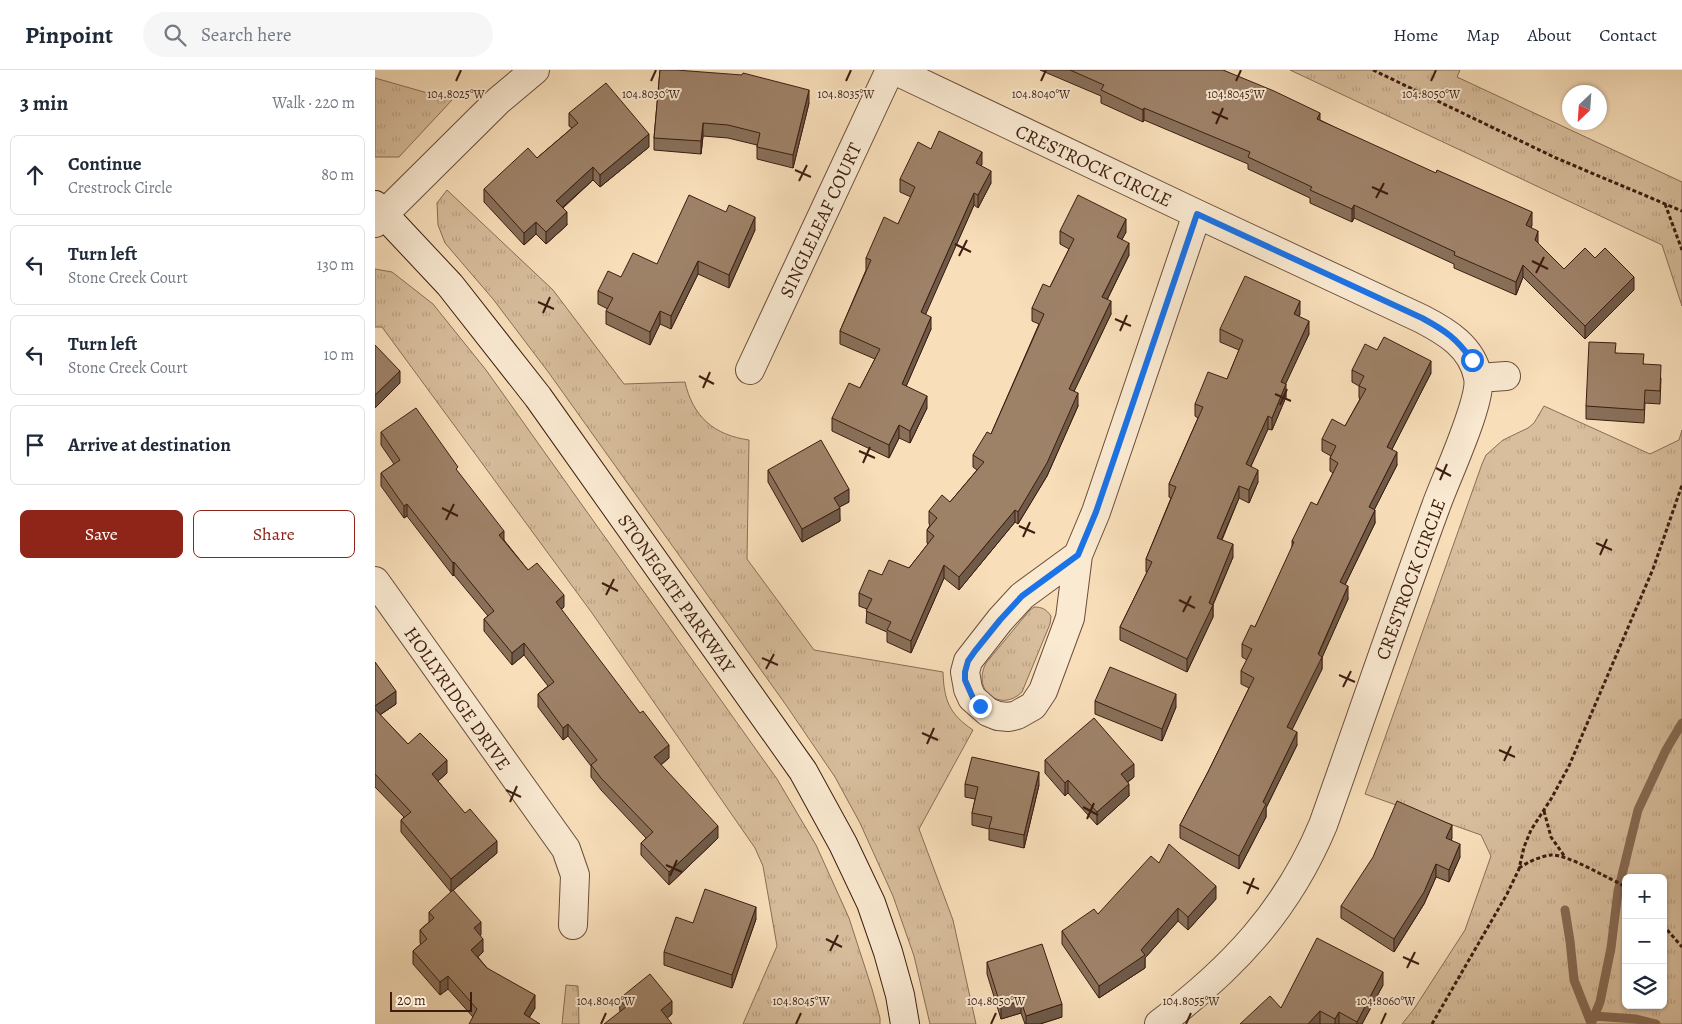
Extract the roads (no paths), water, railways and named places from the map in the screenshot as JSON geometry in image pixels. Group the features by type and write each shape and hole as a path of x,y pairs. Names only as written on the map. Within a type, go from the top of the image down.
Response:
{"street":[{"path":"378,214 498,100 535,70"},
{"name":"CRESTROCK CIRCLE","path":"892,70 1422,318 1443,330 1460,343 1472,360 1478,378 1475,401 1465,432 1436,505 1323,825 1305,865 1282,902 1249,944 1203,990 1159,1024"},
{"name":"SINGLELEAF COURT","path":"749,370 892,70"},
{"name":"STONEGATE PARKWAY","path":"378,214 450,285 539,397 803,771 843,844 871,902 900,995 905,1024"},
{"path":"1078,555 1022,596 1000,620 968,661 965,672 968,689 973,698 988,712 998,716 1017,715 1033,706 1043,690 1070,618 1078,555 1096,512 1197,214"},
{"path":"1478,378 1506,376"},
{"name":"HOLLYRIDGE DRIVE","path":"375,581 566,849 575,875 573,925"}],"waterway":[{"path":"1591,1024 1600,1002 1611,948 1618,891 1638,810 1666,750 1682,723"},
{"path":"1565,910 1574,980 1591,1023"},
{"path":"1594,1016 1636,1019 1656,1024"}]}
